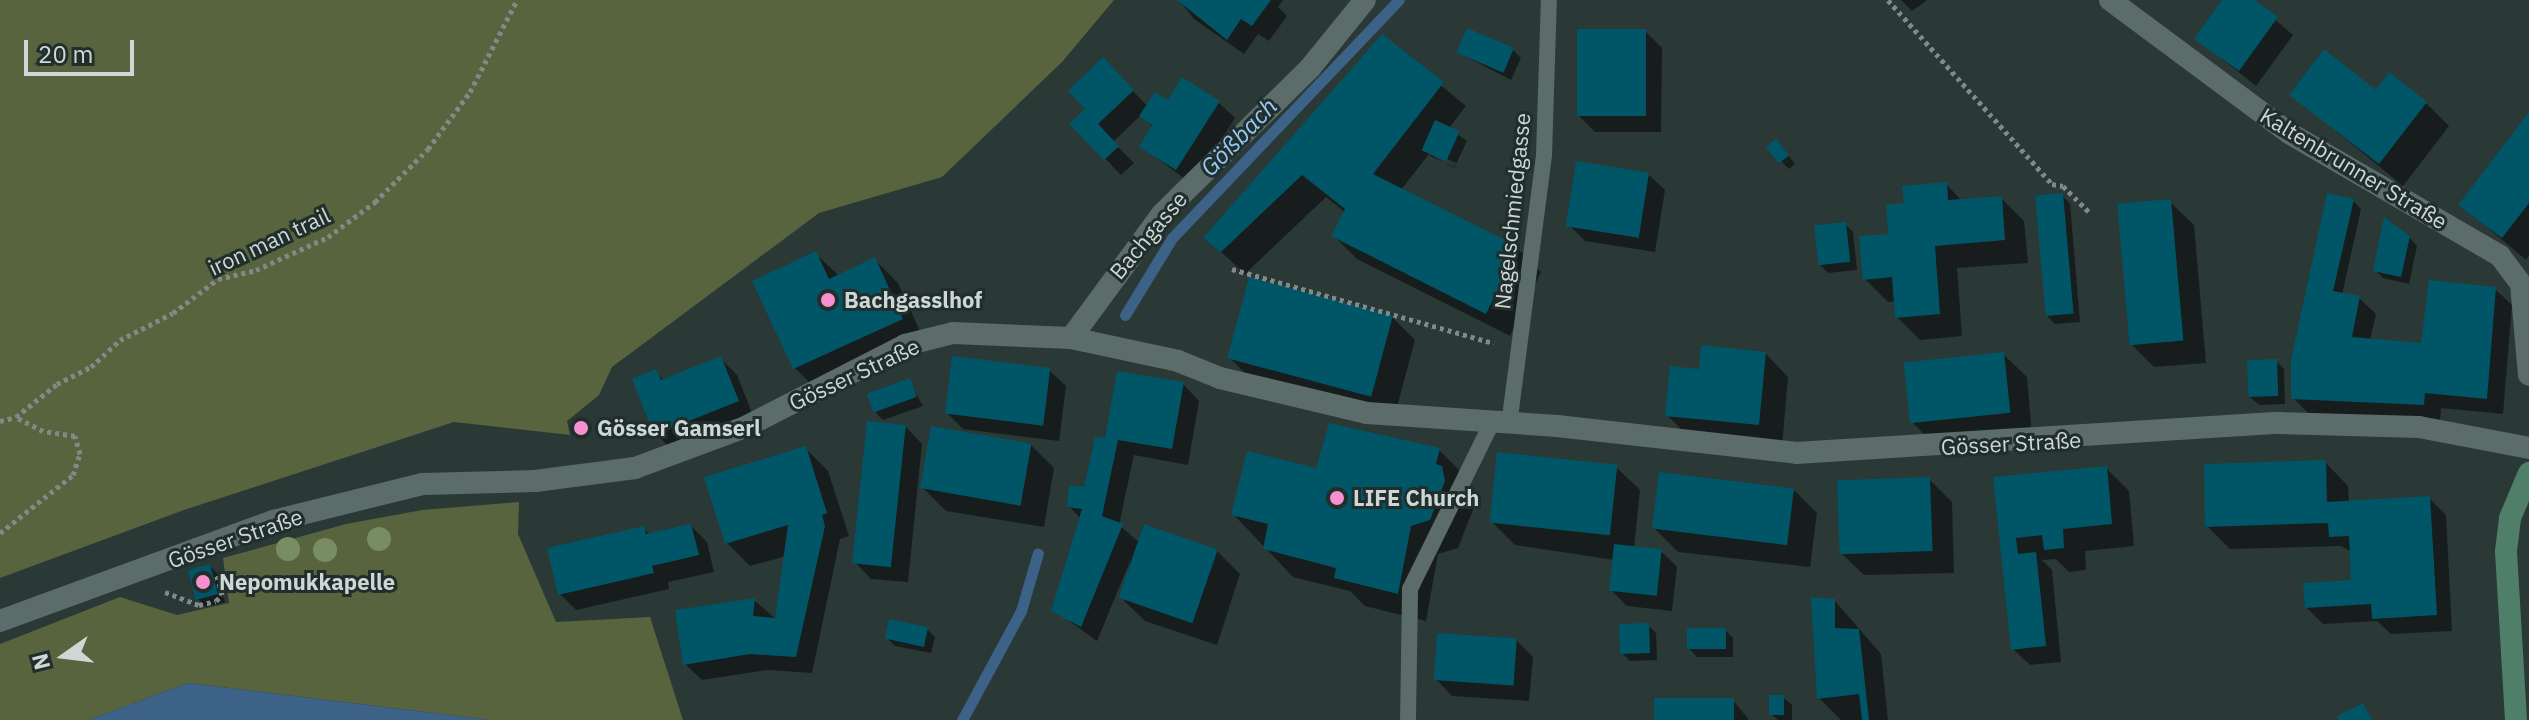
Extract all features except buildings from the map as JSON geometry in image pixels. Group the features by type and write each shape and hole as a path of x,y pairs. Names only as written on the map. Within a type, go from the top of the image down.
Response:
{"main road":[{"path":"2516,720 2506,551 2510,518 2529,473"}],"street":[{"name":"Bachgasse","path":"1080,340 1162,214 1310,68 1365,0"},
{"name":"Kaltenbrunner Straße","path":"2110,0 2289,133 2500,256 2521,284 2529,375"},
{"name":"Gösser Straße","path":"0,621 273,521 423,484 535,481 635,468 745,427 905,345 953,333 1080,340 1367,413 1796,453 2278,423 2419,427 2529,448"}],"lane":[{"name":"Nagelschmiedgasse","path":"1500,424 1517,353 1544,155 1549,0"},
{"path":"1408,720 1410,589 1500,424"}],"path":[{"name":"iron man trail","path":"16,417 57,384 91,367 120,340 173,313 218,279 256,270 328,237 375,202 428,149 470,92 517,0"},
{"path":"1888,0 2052,184 2063,186 2091,214"},
{"path":"1232,269 1517,353"},
{"path":"0,421 16,417 43,431 75,436 80,454 73,475 0,533"}],"green space":[{"path":"0,0 1114,0 1062,62 942,177 819,213 612,367 599,395 567,421 570,435 454,422 184,510 0,578"},
{"path":"519,502 518,534 556,622 650,617 683,720 490,720 188,683 89,720 0,720 0,644 120,597 177,615 229,603 223,558 346,524 422,510"}],"water":[{"path":"188,683 490,720 89,720"}],"waterway":[{"name":"Gößbach","path":"1125,315 1172,238 1399,0"},
{"name":"Gößbach","path":"962,720 1021,611 1038,553"}],"place":[{"name":"Bachgasslhof","path":"828,300"},
{"name":"Gösser Gamserl","path":"581,428"},
{"name":"LIFE Church","path":"1337,498"},
{"name":"Nepomukkapelle","path":"203,582"}]}
